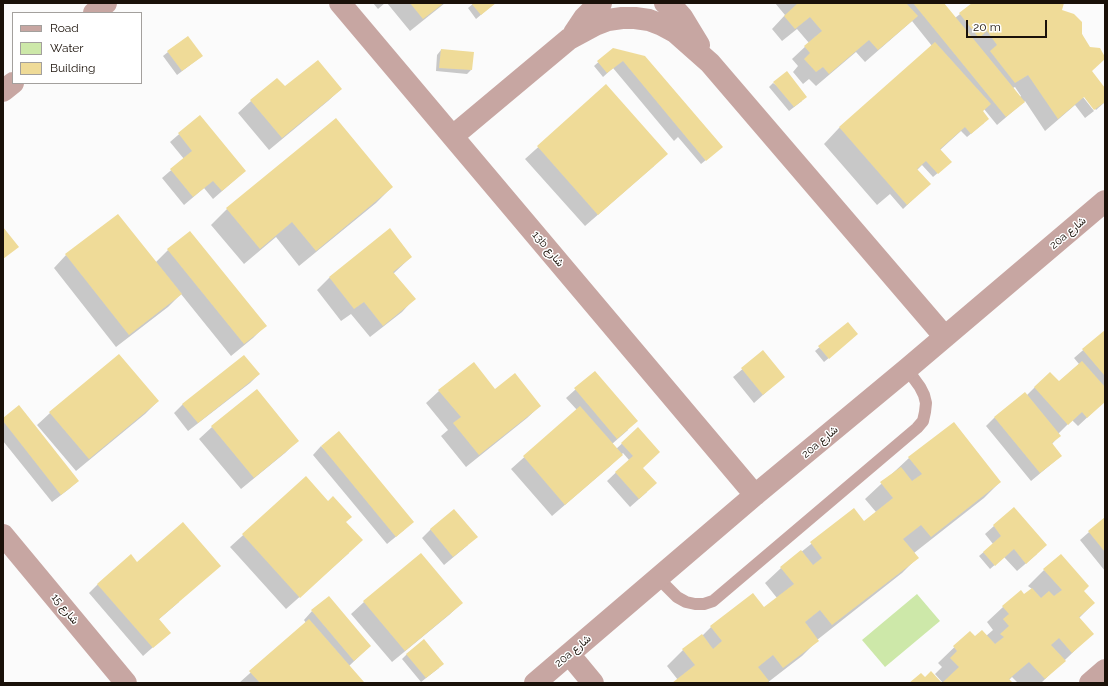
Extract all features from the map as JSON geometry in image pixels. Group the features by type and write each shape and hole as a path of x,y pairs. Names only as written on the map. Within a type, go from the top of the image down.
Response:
{"street":[{"path":"95,12 106,3"},
{"name":"13b شارع","path":"340,3 756,495"},
{"path":"569,39 584,18 601,3"},
{"path":"665,3 674,8 682,17 710,63"},
{"path":"453,136 569,39 595,25 608,20 622,18 642,19 662,25 674,32 710,63 945,337"},
{"path":"3,91 12,84"},
{"name":"20a شارع","path":"535,683 756,495 1103,206"},
{"name":"شارع 15","path":"8,550 126,683"},
{"path":"569,654 594,683"},
{"path":"1090,683 1105,670"}],"lane":[{"path":"659,579 677,597 686,602 704,604 713,601 917,428 923,421 926,403 924,395 907,369"}],"water":[{"path":"917,594 940,621 885,667 862,640"}],"building":[{"path":"410,3 444,3 423,19"},
{"path":"471,3 496,3 481,15"},
{"path":"798,3 906,3 918,16 878,50 869,40 829,74 823,67 816,72 804,59 810,53 804,46 822,31 810,17 795,29 784,16"},
{"path":"913,3 944,3 1025,102 1006,117"},
{"path":"972,3 1064,3 1062,10 1074,14 1082,22 1082,34 1090,47 1100,48 1105,57 1105,59 1092,71 1105,88 1105,102 1094,110 1084,97 1058,119 1028,75 1015,83 990,51 997,45 987,31 979,38 959,13"},
{"path":"188,36 203,56 182,71 167,51"},
{"path":"935,42 991,104 983,111 989,119 971,134 965,127 940,149 952,162 938,174 926,161 917,169 931,184 907,205 839,127"},
{"path":"613,48 645,56 723,147 706,161 623,61 607,73 597,61"},
{"path":"441,49 474,52 472,70 439,68"},
{"path":"318,60 342,89 282,138 250,100 277,78 285,86"},
{"path":"787,71 807,97 794,107 773,82"},
{"path":"606,84 668,154 598,215 537,146"},
{"path":"200,115 246,171 222,191 213,181 193,197 170,169 192,151 178,133"},
{"path":"336,118 393,187 316,251 292,222 260,249 226,208"},
{"path":"118,214 182,294 129,335 65,254"},
{"path":"3,227 19,247 3,259"},
{"path":"390,228 412,257 393,272 416,299 383,326 364,302 354,309 329,277"},
{"path":"190,231 267,326 244,344 167,249"},
{"path":"848,322 858,334 829,359 818,346"},
{"path":"1105,330 1105,376 1082,349"},
{"path":"763,350 785,377 763,395 741,368"},
{"path":"119,354 159,401 89,459 49,412"},
{"path":"244,355 260,374 198,423 182,404"},
{"path":"1082,361 1105,387 1105,402 1087,418 1082,412 1068,425 1034,387 1050,372 1059,381"},
{"path":"474,362 495,389 515,373 541,406 479,455 453,423 461,417 438,390"},
{"path":"595,371 638,421 617,439 574,388"},
{"path":"257,389 299,441 254,478 211,426"},
{"path":"1025,392 1061,436 1052,443 1062,456 1040,473 994,417"},
{"path":"19,405 79,481 61,495 3,421 3,418"},
{"path":"580,406 623,455 565,505 523,456"},
{"path":"954,422 1001,482 931,537 921,525 903,539 919,558 832,625 820,610 805,622 819,641 783,668 773,655 758,667 769,681 767,683 672,683 695,665 682,649 702,634 713,649 722,641 710,626 753,593 764,607 794,584 780,567 801,550 813,565 822,558 810,542 854,508 864,521 893,498 880,482 901,467 912,481 922,474 908,457"},
{"path":"638,427 660,452 643,468 657,483 639,499 615,472 633,456 621,443"},
{"path":"339,431 414,522 396,537 321,446"},
{"path":"306,476 328,501 333,496 352,517 346,522 363,540 300,598 242,534"},
{"path":"1014,507 1047,545 1026,564 1014,549 995,566 983,552 1001,536 993,525"},
{"path":"454,509 478,537 453,557 430,529"},
{"path":"1105,517 1105,552 1088,531"},
{"path":"183,522 221,566 159,619 171,633 153,648 97,584 131,554 137,562"},
{"path":"421,553 463,603 405,651 363,601"},
{"path":"1061,554 1089,586 1084,591 1095,603 1079,617 1094,634 1072,653 1059,638 1051,645 1066,661 1045,679 1029,662 1009,679 1013,683 942,683 959,667 950,658 957,651 953,646 970,631 975,636 982,630 995,644 1004,637 1000,634 1009,626 1003,619 1009,614 1002,606 1021,590 1024,594 1032,588 1041,598 1049,591 1054,596 1062,590 1043,569"},
{"path":"329,596 371,646 354,661 311,610"},
{"path":"309,619 364,682 363,683 260,683 249,671"},
{"path":"424,639 444,664 426,678 406,654"},
{"path":"931,671 942,683 909,683 921,673 925,677"}]}
